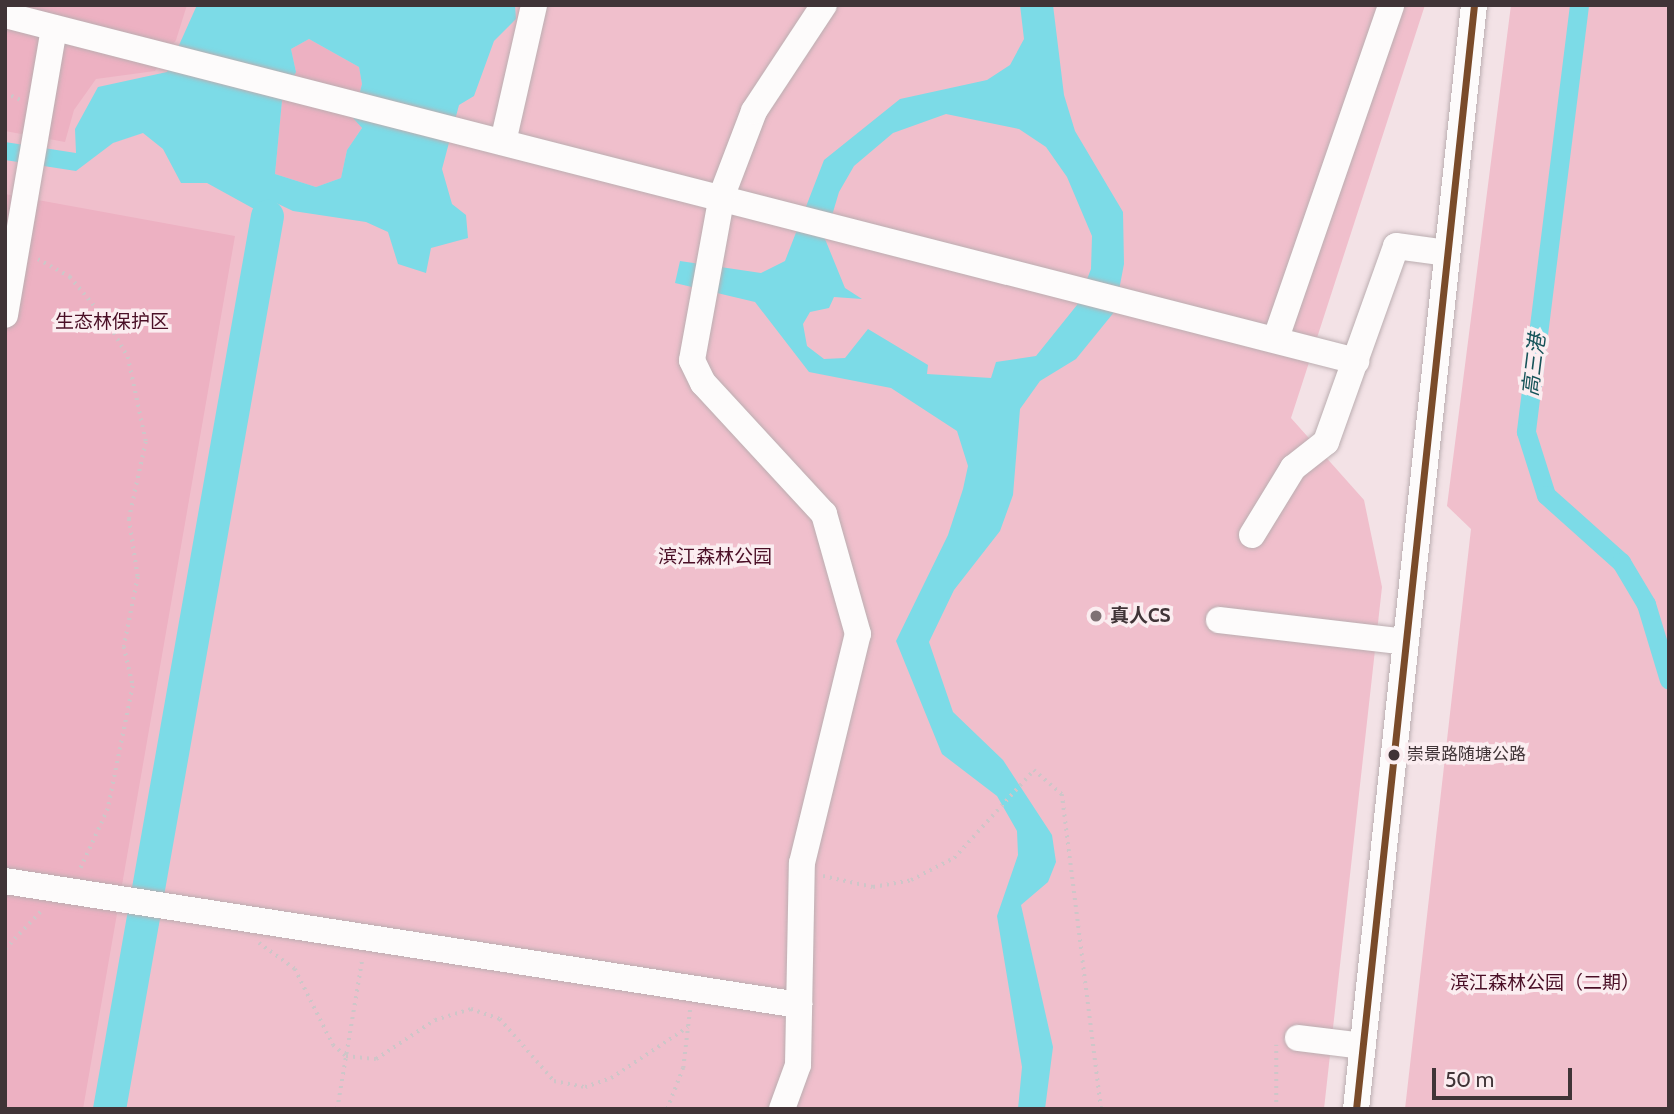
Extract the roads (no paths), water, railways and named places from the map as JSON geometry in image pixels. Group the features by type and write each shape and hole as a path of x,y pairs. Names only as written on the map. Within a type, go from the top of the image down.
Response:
{"street":[{"path":"503,142 534,5"},
{"path":"782,1109 799,1065 802,866 858,634 846,574 824,514 703,383 692,360 701,292 722,195 754,111 824,5"},
{"path":"1276,338 1391,5"},
{"path":"1356,1109 1474,5"},
{"path":"5,15 1071,283 1356,361"},
{"path":"5,315 54,27"},
{"path":"1252,535 1293,468 1326,442 1396,246 1447,253"},
{"path":"1219,620 1406,642"},
{"path":"5,881 799,1005"},
{"path":"1287,1037 1363,1046"}],"water":[{"path":"197,5 515,5 516,19 494,41 474,96 459,105 442,169 452,204 466,215 468,238 431,248 426,273 398,264 388,232 366,222 293,211 274,202 267,216 207,183 181,183 163,149 143,133 113,143 76,171 5,160 5,142 76,153 75,129 98,87 167,72","holes":["309,39 359,67 362,84 353,118 362,128 347,150 341,178 316,187 275,174 282,101 296,72 291,49"]},
{"path":"1020,5 1053,5 1064,95 1075,131 1123,212 1124,264 1115,311 1076,359 1040,381 1020,409 1013,495 1000,531 954,590 929,642 953,712 1003,760 1052,835 1056,862 1048,882 1021,905 1053,1047 1045,1109 1018,1109 1022,1067 997,916 1018,855 1017,831 997,796 942,754 896,641 948,535 963,489 968,466 957,431 891,388 809,372 755,302 675,283 680,261 761,273 785,261 824,160 900,99 987,80 1010,65 1024,39","holes":["946,114 1019,129 1046,147 1067,177 1092,236 1091,269 1077,305 1036,356 996,362 991,378 927,374 928,365 868,329 845,358 824,359 807,346 803,324 810,312 829,308 834,297 862,299 845,288 825,239 839,192 854,166 893,133"]}],"waterway":[{"name":"高三港","path":"1579,5 1526,432 1546,495 1621,562 1646,604 1669,680"},
{"path":"109,1109 267,216"}],"place":[{"name":"真人CS","path":"1096,616"},
{"name":"崇景路随塘公路","path":"1394,755"}],"park label":[{"name":"生态林保护区","path":"112,322"},
{"name":"滨江森林公园","path":"715,557"},
{"name":"滨江森林公园（二期）","path":"1545,983"}]}
